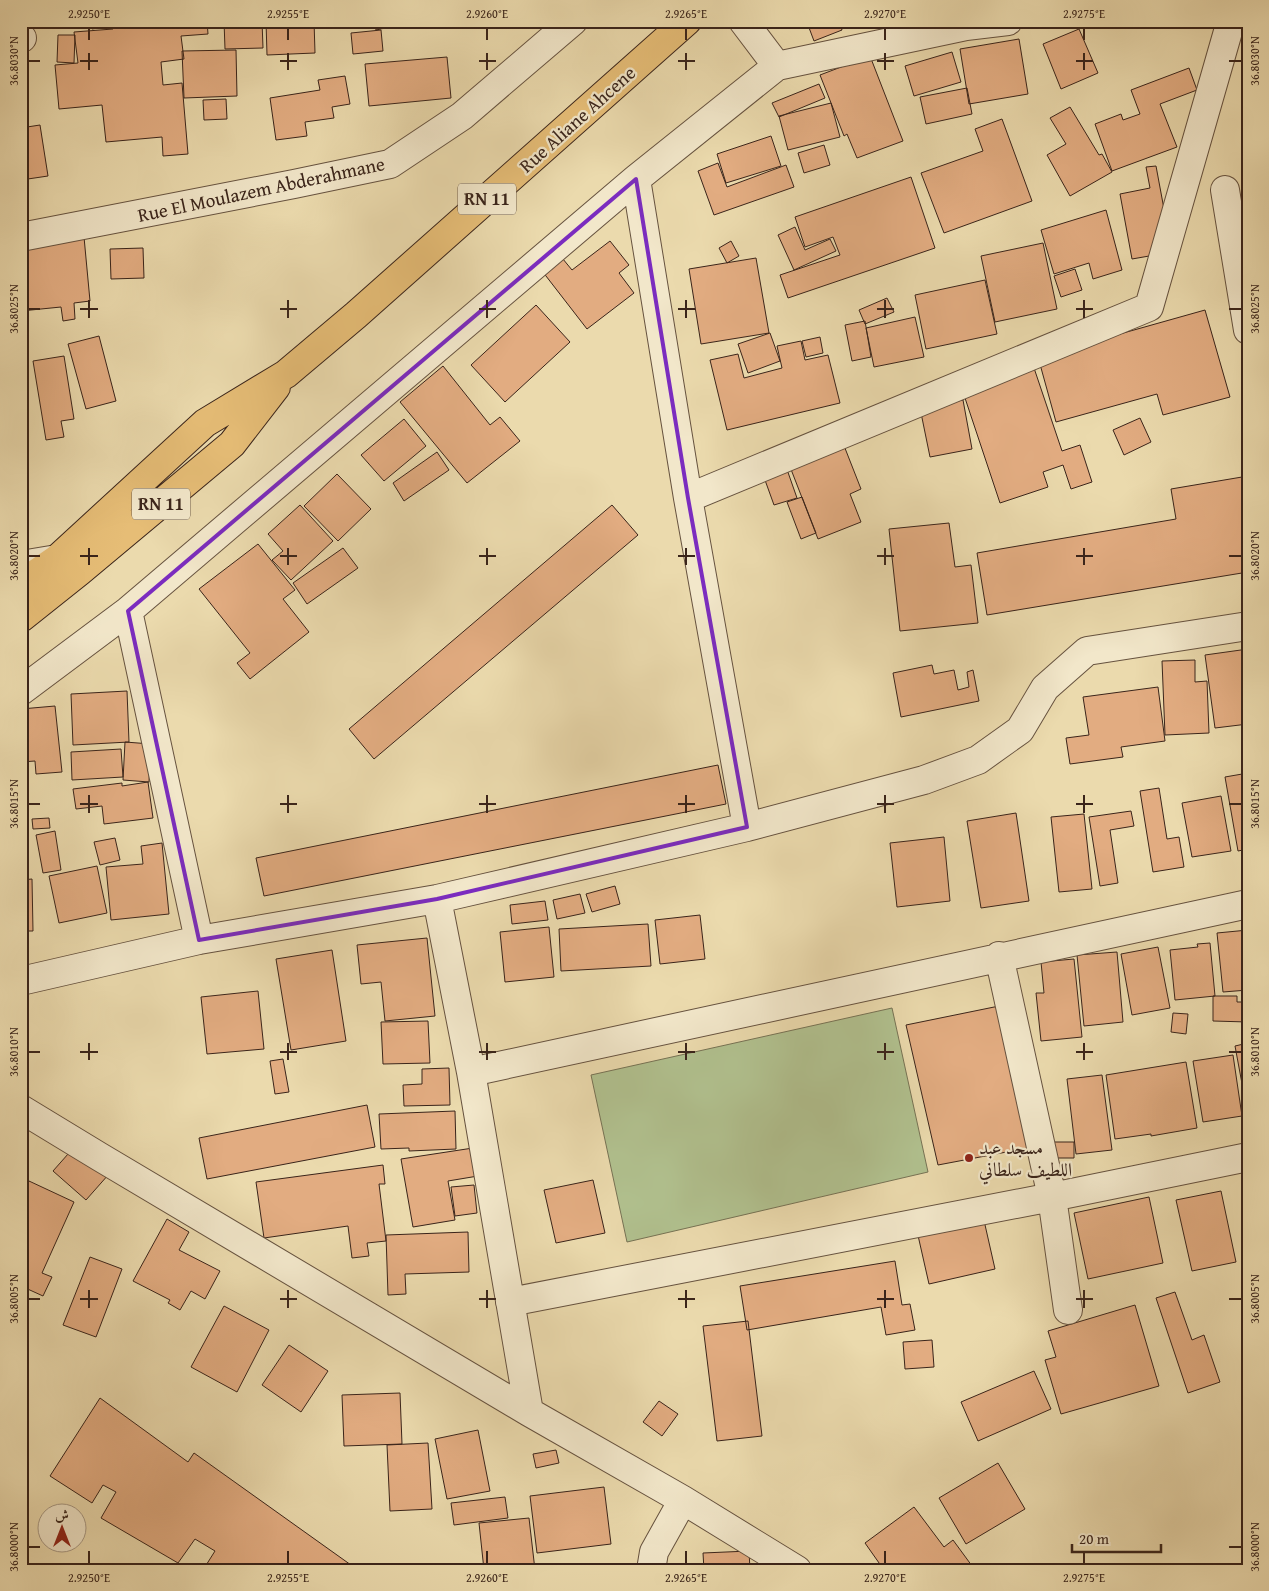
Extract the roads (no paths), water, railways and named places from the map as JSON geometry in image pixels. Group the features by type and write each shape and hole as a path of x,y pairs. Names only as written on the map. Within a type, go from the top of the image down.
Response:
{"main road":[{"name":"Rue Aliane Ahcene","path":"21,584 57,560 205,423 286,374 356,315 687,21"},
{"name":"Rue Aliane Ahcene","path":"21,618 232,444 286,374"}],"street":[{"name":"Rue El Moulazem Abderahmane","path":"21,237 390,164 462,116 573,21"},
{"path":"743,21 777,66"},
{"path":"21,691 128,611 636,179 777,66 966,26 1008,21"},
{"path":"688,498 1148,306 1231,21"},
{"path":"636,179 688,498 747,827"},
{"path":"1225,190 1248,330"},
{"path":"21,565 57,560"},
{"path":"128,611 199,940"},
{"path":"21,981 199,940 437,899 747,827 924,780 978,760 1020,730 1045,688 1087,650 1248,626"},
{"path":"437,899 471,1072 530,1412"},
{"path":"471,1072 999,956 1248,904"},
{"path":"999,956 1052,1197 1068,1310"},
{"path":"21,1108 100,1158 530,1412 683,1500 798,1570"},
{"path":"510,1302 1248,1157"},
{"path":"650,1570 654,1552 683,1500"}],"place":[{"name":"مسجد عبد اللطيف سلطاني","path":"969,1158"}]}
